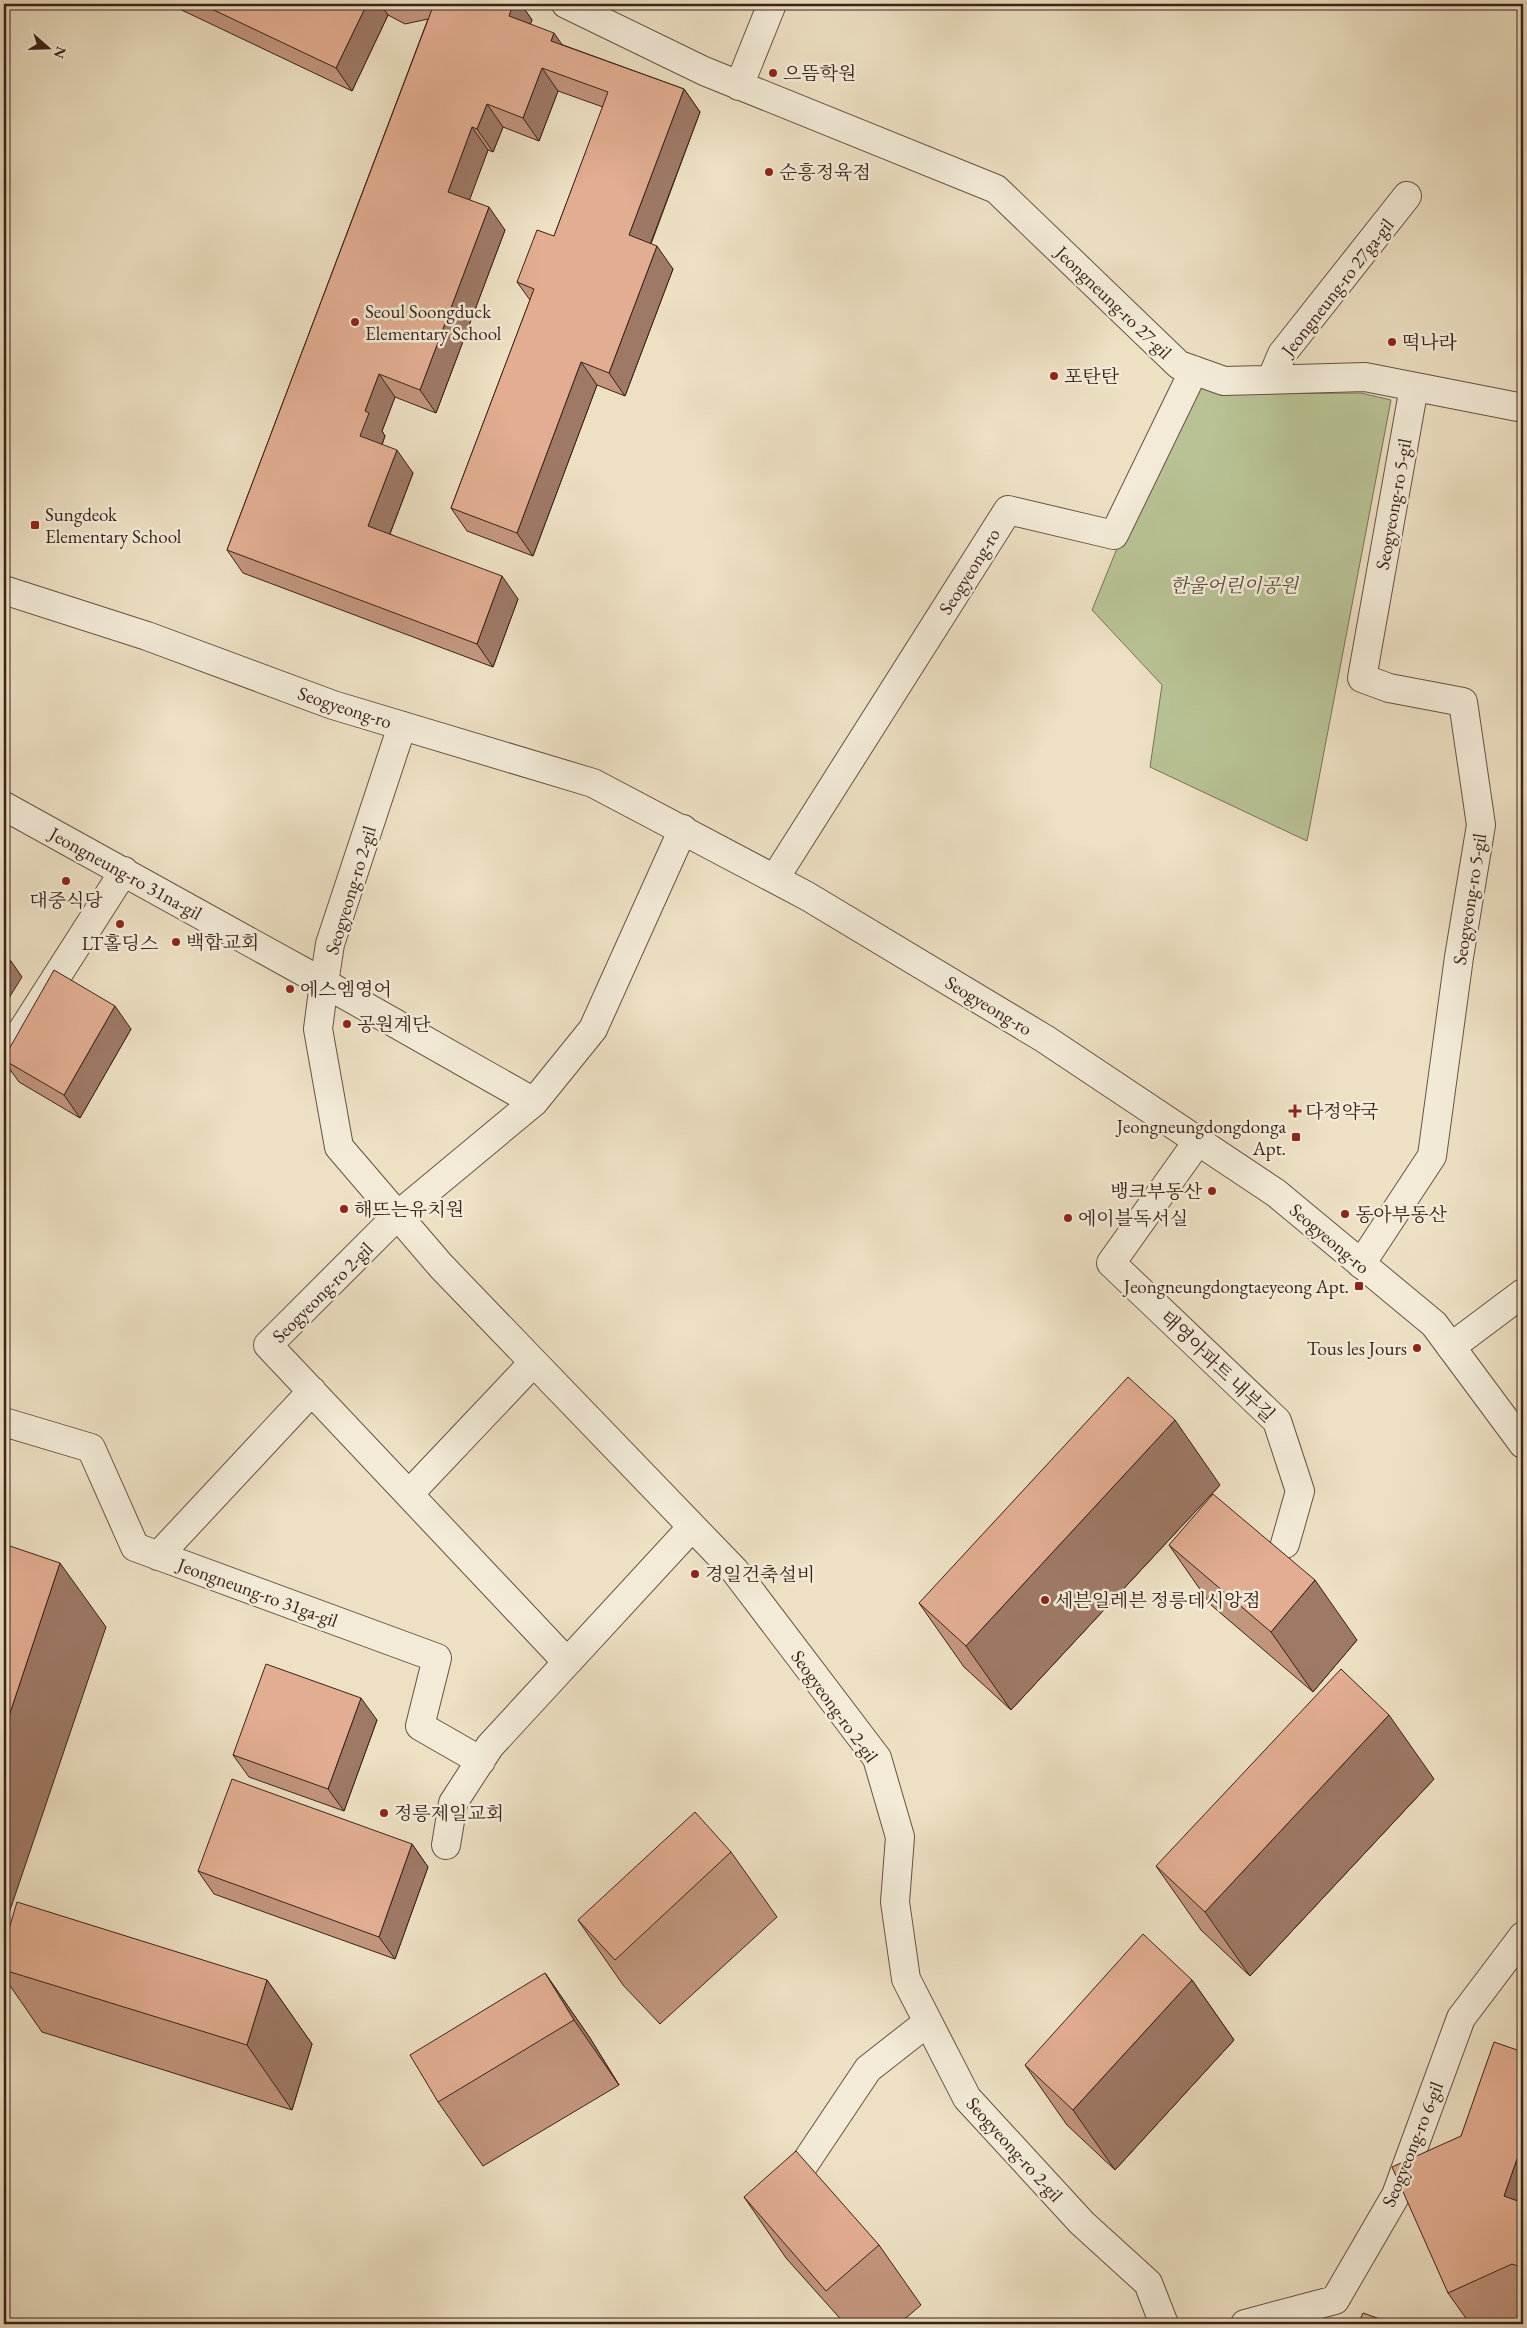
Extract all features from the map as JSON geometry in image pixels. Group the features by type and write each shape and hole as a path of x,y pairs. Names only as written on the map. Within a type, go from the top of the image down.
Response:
{"street":[{"path":"739,86 772,4"},
{"name":"Jeongneung-ro 27-gil","path":"571,5 704,71 996,188 1179,365 1224,381 1365,378 1523,408"},
{"name":"Jeongneung-ro 27ga-gil","path":"1271,380 1282,354 1407,196"},
{"name":"Seogyeong-ro","path":"775,878 1008,510 1114,535 1194,370"},
{"name":"Seogyeong-ro 5-gil","path":"1361,1264 1432,1156 1459,957 1481,825 1463,702 1389,688 1362,678 1414,387"},
{"name":"Seogyeong-ro","path":"4,590 147,636 333,705 593,782 775,878 1045,1039 1276,1193 1434,1324 1523,1444"},
{"name":"Seogyeong-ro 2-gil","path":"402,726 330,944 324,983 318,1029 339,1147 441,1266 735,1571 877,1758 900,1837 895,1902 906,1979 967,2098 1082,2223 1148,2283 1164,2324"},
{"name":"Jeongneung-ro 31na-gil","path":"4,806 124,871 534,1102"},
{"path":"398,1215 534,1102 592,1029 683,829"},
{"path":"4,1059 124,871"},
{"name":"태영아파트 내부길","path":"1198,1141 1111,1263 1277,1421 1300,1491 1285,1544"},
{"name":"Seogyeong-ro 2-gil","path":"398,1215 268,1345 567,1662"},
{"path":"1451,1347 1523,1293"},
{"path":"409,1494 533,1362"},
{"path":"158,1556 312,1391"},
{"name":"Jeongneung-ro 31ga-gil","path":"4,1422 91,1448 135,1547 437,1658 420,1726 481,1761"},
{"path":"446,1845 453,1804 490,1746 692,1527"},
{"name":"Seogyeong-ro 6-gil","path":"1246,2324 1335,2300 1396,2195 1461,2018 1523,1936"},
{"path":"787,2190 868,2069 928,2022"}],"green space":[{"name":"한울어린이공원","path":"1201,387 1229,394 1361,393 1391,400 1307,841 1150,767 1162,685 1092,610 1116,551"}],"building":[{"path":"201,4 367,4 336,68"},
{"path":"434,4 513,4 509,16 554,33 551,41 684,89 629,235 657,246 609,373 581,362 517,533 451,508 534,289 517,282 537,230 554,236 608,92 542,68 523,118 487,104 477,129 472,127 448,192 489,207 420,390 379,374 365,411 369,413 360,436 397,450 368,526 502,576 477,644 227,550"},
{"path":"4,957 11,961 4,972"},
{"path":"54,970 115,1006 64,1095 4,1060"},
{"path":"1128,1377 1175,1420 966,1646 919,1603"},
{"path":"1213,1494 1315,1580 1271,1632 1169,1545"},
{"path":"4,1544 60,1563 4,1731"},
{"path":"266,1664 361,1698 328,1789 233,1755"},
{"path":"1341,1669 1389,1715 1205,1912 1156,1866"},
{"path":"232,1779 412,1844 379,1937 198,1871"},
{"path":"695,1812 731,1852 615,1960 578,1920"},
{"path":"17,1902 267,1980 247,2045 4,1970 4,1946"},
{"path":"1143,1934 1192,1980 1073,2110 1025,2065"},
{"path":"545,1973 574,2020 438,2102 410,2055"},
{"path":"1494,2042 1523,2052 1523,2142 1504,2196 1523,2203 1523,2268 1512,2264 1448,2293 1392,2167 1461,2136"},
{"path":"796,2151 879,2245 826,2291 744,2197"},
{"path":"1363,2313 1394,2324 1358,2324"}],"place":[{"name":"으뜸학원","path":"773,73"},
{"name":"순흥정육점","path":"769,172"},
{"name":"Seoul Soongduck Elementary School","path":"355,322"},
{"name":"떡나라","path":"1392,342"},
{"name":"포탄탄","path":"1054,376"},
{"name":"Sungdeok Elementary School","path":"35,525"},
{"name":"대중식당","path":"66,881"},
{"name":"LT홀딩스","path":"120,924"},
{"name":"백합교회","path":"176,942"},
{"name":"에스엠영어","path":"290,989"},
{"name":"공원계단","path":"347,1024"},
{"name":"다정약국","path":"1295,1111"},
{"name":"Jeongneungdongdonga Apt.","path":"1296,1137"},
{"name":"뱅크부동산","path":"1212,1191"},
{"name":"해뜨는유치원","path":"344,1209"},
{"name":"동아부동산","path":"1345,1214"},
{"name":"에이블독서실","path":"1068,1218"},
{"name":"Jeongneungdongtaeyeong Apt.","path":"1359,1286"},
{"name":"Tous les Jours","path":"1417,1348"},
{"name":"경일건축설비","path":"695,1574"},
{"name":"세븐일레븐 정릉데시앙점","path":"1045,1600"},
{"name":"정릉제일교회","path":"384,1813"}]}
